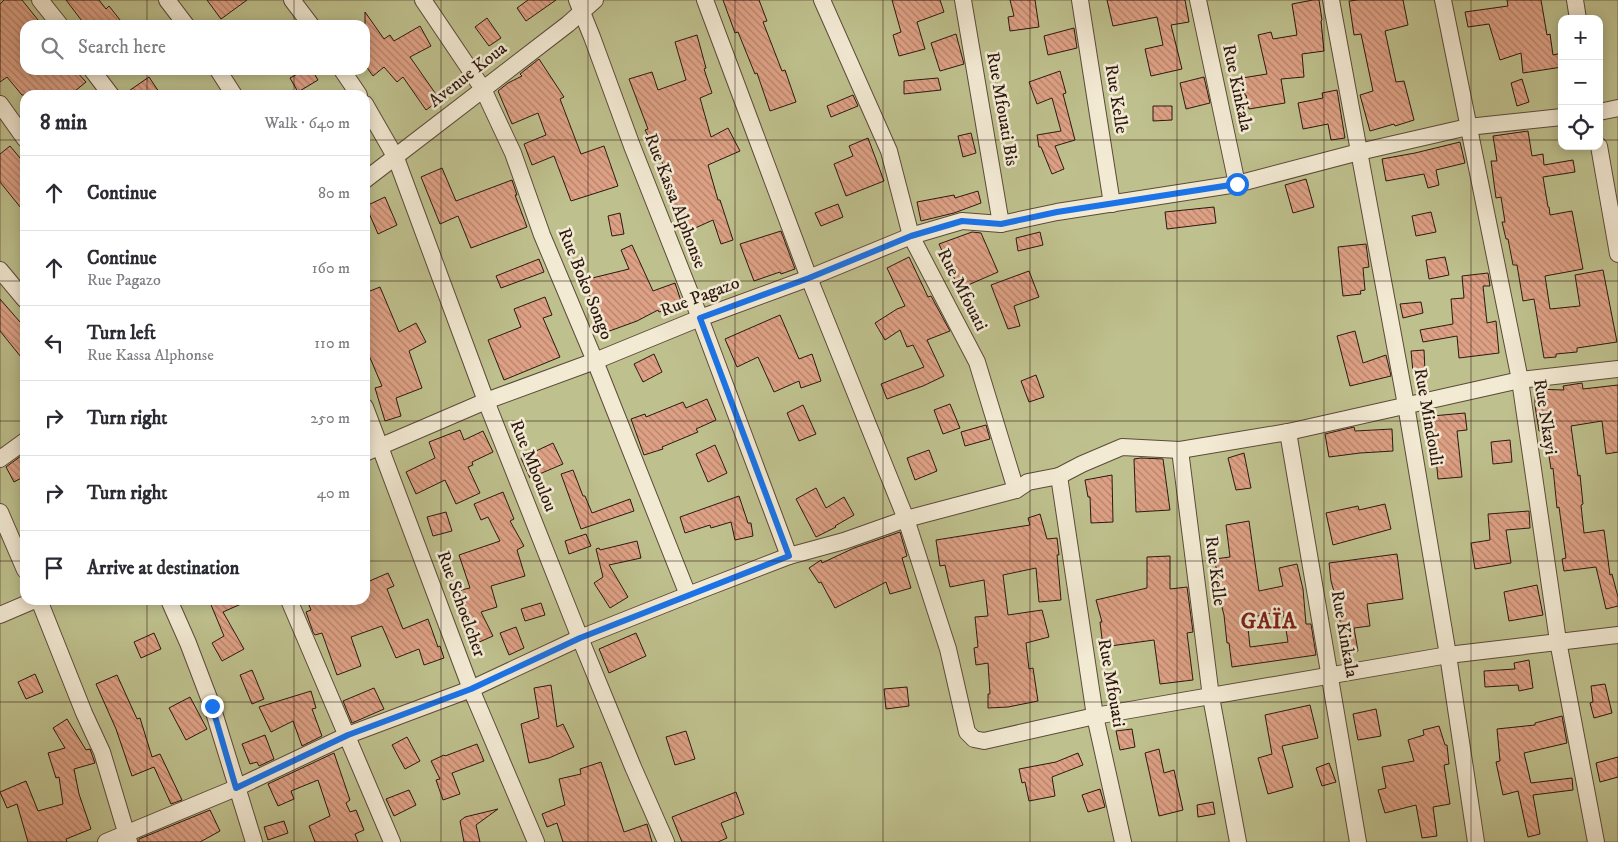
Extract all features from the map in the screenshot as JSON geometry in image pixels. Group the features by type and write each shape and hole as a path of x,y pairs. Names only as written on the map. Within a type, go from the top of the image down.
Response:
{"street":[{"path":"40,0 56,20"},
{"path":"167,0 182,20"},
{"path":"292,0 307,20"},
{"name":"Rue Boko Songo","path":"423,0 483,89 513,153 542,235 595,361 688,595"},
{"name":"Avenue Koua","path":"370,176 568,24 580,5 595,0"},
{"path":"705,0 809,278 906,519 948,648 967,732 974,739 984,741 1095,716 1448,655 1618,635"},
{"name":"Rue Mfouati","path":"822,0 889,151 911,236 977,362 1016,490"},
{"name":"Rue Mfouati Bis","path":"963,0 1001,224"},
{"name":"Rue Kelle","path":"1080,0 1112,204"},
{"name":"Rue Kinkala","path":"1198,0 1237,184"},
{"name":"Rue Mindouli","path":"1330,0 1406,405 1448,655 1476,842"},
{"name":"Rue Nkayi","path":"1443,0 1520,380 1558,642 1596,842"},
{"path":"1574,0 1577,15"},
{"name":"Rue Kassa Alphonse","path":"580,5 789,556"},
{"path":"96,75 107,90"},
{"path":"221,75 231,90"},
{"path":"345,75 356,90"},
{"path":"0,104 20,132"},
{"path":"1603,111 1618,108"},
{"name":"Rue Mboulou","path":"370,113 396,158 486,401 580,638 666,842"},
{"name":"Rue Pagazo","path":"370,451 486,401 809,278 911,236 962,221 1001,224 1057,212 1237,184 1359,152 1468,127 1558,117"},
{"path":"1600,150 1618,254"},
{"path":"0,270 20,294"},
{"path":"106,842 128,837 348,735 471,689 580,638 688,595 789,556 844,541 906,519 1016,490 1028,482 1055,477 1122,447 1180,450 1288,432 1520,380 1618,369"},
{"name":"Rue Schoelcher","path":"370,419 471,689 536,842"},
{"name":"Rue Kinkala","path":"1288,432 1358,842"},
{"path":"0,459 20,445"},
{"name":"Rue Kelle","path":"1180,450 1211,697 1238,842"},
{"name":"Rue Mfouati","path":"1055,477 1095,716 1123,842"},
{"path":"0,512 20,559"},
{"path":"0,615 25,605"},
{"path":"39,605 102,752 128,837"},
{"path":"171,605 212,706 254,842"},
{"path":"291,605 392,842"}],"green space":[{"path":"0,0 1618,0 1618,842 0,842"}],"building":[{"path":"4,0 22,0 38,20 20,20 20,75 80,75 86,82 76,90 20,90 20,93 7,77 0,82 0,4"},
{"path":"66,0 99,0 106,9 109,6 120,20 81,20"},
{"path":"207,0 247,0 221,19"},
{"path":"528,0 556,0 526,21 517,8"},
{"path":"723,0 759,0 767,21 763,22 782,71 785,70 796,102 770,111 757,73 755,74 738,32 735,33"},
{"path":"892,0 940,0 944,12 917,22 925,49 899,56 893,35 901,32"},
{"path":"1010,0 1035,0 1039,27 1010,31 1008,17 1014,16"},
{"path":"1107,0 1185,0 1189,22 1171,25 1182,69 1151,76 1145,49 1163,45 1157,17 1113,26"},
{"path":"1319,0 1324,51 1302,54 1304,77 1281,79 1285,103 1249,109 1242,78 1267,74 1258,35 1271,32 1273,39 1297,35 1292,4"},
{"path":"1403,0 1408,25 1385,31 1396,82 1404,81 1414,120 1370,131 1360,95 1373,91 1361,34 1354,35 1349,1"},
{"path":"1507,0 1541,0 1547,35 1550,34 1553,55 1558,54 1558,68 1523,73 1521,53 1500,60 1489,24 1468,27 1465,12 1508,6"},
{"path":"365,12 384,39 390,35 394,41 420,26 431,46 410,57 440,100 426,110 403,77 397,82 384,67 373,76 370,72 370,20 365,20"},
{"path":"487,18 501,38 489,46 475,27"},
{"path":"1074,28 1077,48 1048,55 1044,36"},
{"path":"956,34 964,64 940,71 931,43"},
{"path":"697,35 706,68 704,69 712,93 700,98 711,137 728,128 740,151 708,165 718,200 720,200 733,240 721,244 713,220 684,233 659,168 664,166 645,130 648,129 629,79 652,72 658,90 686,80 675,42"},
{"path":"539,59 564,97 560,99 581,154 604,146 618,186 571,201 554,156 532,165 524,144 546,135 538,113 512,124 498,91 522,76 520,74"},
{"path":"1060,71 1066,93 1063,94 1075,140 1055,146 1064,169 1052,174 1041,147 1039,147 1037,135 1061,131 1052,98 1037,104 1029,82"},
{"path":"296,75 315,75 318,80 301,90 297,90 290,78"},
{"path":"149,77 158,90 130,90"},
{"path":"1204,77 1210,103 1186,109 1180,83"},
{"path":"938,78 941,90 904,94 904,81"},
{"path":"1522,79 1529,102 1517,106 1511,83"},
{"path":"1337,90 1345,138 1331,140 1328,124 1303,129 1298,103 1323,98 1322,93"},
{"path":"853,95 858,106 831,117 827,106"},
{"path":"1153,106 1172,106 1172,120 1153,121"},
{"path":"1528,131 1532,156 1543,154 1544,165 1573,160 1575,172 1543,177 1550,215 1572,211 1583,269 1545,276 1550,309 1580,306 1575,275 1603,270 1617,342 1577,348 1577,352 1556,354 1556,357 1544,358 1534,299 1523,301 1517,265 1513,265 1508,239 1506,239 1502,222 1505,222 1501,197 1496,198 1491,161 1497,161 1493,136"},
{"path":"971,133 976,153 963,157 958,136"},
{"path":"868,138 884,181 846,196 834,164 853,156 849,146"},
{"path":"1460,142 1465,163 1436,170 1439,185 1428,188 1424,174 1386,181 1382,159"},
{"path":"10,146 20,158 20,207 0,182 0,154"},
{"path":"442,168 456,201 512,180 517,195 515,195 527,227 471,248 458,216 440,224 421,177"},
{"path":"1306,179 1314,207 1293,213 1285,185"},
{"path":"978,191 981,203 954,213 921,221 917,202 954,195 955,198"},
{"path":"385,197 397,225 378,234 370,215 370,204"},
{"path":"838,204 843,217 821,226 815,213"},
{"path":"1214,207 1216,223 1167,229 1165,212"},
{"path":"1431,212 1436,232 1416,236 1412,216"},
{"path":"620,213 624,234 612,236 608,216"},
{"path":"781,231 795,269 754,281 740,244"},
{"path":"972,232 981,233 998,272 959,289 939,244"},
{"path":"1040,232 1043,245 1018,251 1016,238"},
{"path":"1366,244 1369,267 1363,268 1365,290 1360,291 1361,294 1343,296 1338,247"},
{"path":"632,245 653,291 675,283 682,304 659,312 658,310 637,321 604,333 584,280 629,269 621,250"},
{"path":"909,257 928,297 931,296 950,331 927,340 944,376 887,399 881,384 924,367 913,345 907,347 900,330 885,340 875,323 905,306 887,268"},
{"path":"1445,257 1449,275 1429,279 1426,260"},
{"path":"539,259 544,272 501,288 496,276"},
{"path":"1029,271 1039,297 1014,306 1020,326 1008,329 991,285"},
{"path":"1488,273 1490,286 1483,286 1487,323 1496,321 1499,353 1459,358 1457,336 1423,342 1420,330 1453,324 1451,299 1464,298 1462,276"},
{"path":"380,287 399,332 416,323 426,342 409,351 422,388 396,398 401,416 385,421 375,388 382,386 370,358 370,291"},
{"path":"545,297 552,315 543,318 560,357 504,380 488,340 521,327 514,309"},
{"path":"0,299 20,322 20,356 0,331"},
{"path":"1421,302 1423,313 1403,318 1400,304"},
{"path":"780,315 799,359 812,354 821,381 801,388 799,381 774,392 758,357 737,367 725,339"},
{"path":"1355,331 1363,363 1386,355 1391,376 1350,386 1337,336"},
{"path":"1424,350 1425,371 1413,372 1411,351"},
{"path":"654,354 662,372 643,382 634,364"},
{"path":"1036,375 1044,397 1029,402 1021,381"},
{"path":"1582,383 1583,389 1618,385 1618,452 1606,454 1602,421 1571,426 1578,476 1580,475 1584,533 1604,530 1610,575 1612,574 1618,597 1618,606 1606,609 1596,567 1564,571 1562,559 1566,558 1559,507 1557,508 1553,468 1551,469 1545,430 1539,431 1535,406 1535,389 1564,390 1563,386"},
{"path":"707,399 716,420 696,429 698,432 662,447 663,449 644,455 631,419 645,414 646,417 683,402 686,408"},
{"path":"950,404 960,428 943,434 934,410"},
{"path":"803,405 816,434 799,441 787,413"},
{"path":"1465,413 1467,430 1457,431 1462,477 1438,479 1432,416"},
{"path":"986,425 990,439 965,446 961,432"},
{"path":"1354,427 1355,431 1392,429 1393,451 1329,457 1325,434"},
{"path":"460,430 464,440 483,431 493,452 472,462 473,465 468,467 480,493 456,504 445,480 416,494 406,472 435,458 429,442"},
{"path":"1510,440 1512,462 1493,464 1491,442"},
{"path":"553,443 563,464 530,478 521,458"},
{"path":"715,445 727,473 708,482 696,454"},
{"path":"929,450 937,471 915,480 907,458"},
{"path":"1244,453 1251,488 1236,490 1228,458"},
{"path":"20,457 20,479 14,482 6,467"},
{"path":"1134,459 1163,459 1170,510 1136,512"},
{"path":"573,470 592,513 630,499 634,511 581,529 561,474"},
{"path":"1112,475 1113,522 1091,523 1090,497 1088,497 1085,480"},
{"path":"816,488 826,508 844,497 854,515 816,537 796,499"},
{"path":"503,492 514,519 510,521 524,546 517,550 525,576 491,586 497,607 481,612 493,636 477,643 471,630 461,590 470,588 459,555 500,541 488,517 481,520 474,504"},
{"path":"739,496 748,523 751,523 753,536 735,540 731,522 711,528 710,525 685,533 680,517"},
{"path":"1385,504 1391,529 1333,545 1326,513 1358,506 1359,510"},
{"path":"1529,511 1530,528 1506,530 1511,563 1475,569 1471,543 1490,540 1488,514"},
{"path":"446,512 452,531 433,536 427,517"},
{"path":"1040,514 1047,539 1057,538 1061,600 1039,602 1036,568 1003,575 1008,615 1042,610 1049,637 1026,643 1029,669 1033,668 1038,701 1008,707 988,708 988,694 990,694 988,663 976,665 974,648 978,647 975,617 988,616 984,580 950,587 945,565 940,566 936,540 1030,525 1028,518"},
{"path":"1249,521 1259,591 1283,586 1279,568 1297,564 1303,589 1306,624 1311,624 1316,655 1232,667 1215,559 1230,557 1226,525","holes":["1283,611 1288,642 1250,647 1247,618"]},
{"path":"900,532 907,556 902,558 911,588 890,594 886,582 835,608 821,582 819,583 809,568 821,560 822,563 854,548"},
{"path":"586,534 591,546 569,554 565,541"},
{"path":"637,541 641,558 609,565 628,597 610,608 594,583 603,577 596,549 599,548 600,550"},
{"path":"1397,554 1403,599 1367,604 1370,626 1354,628 1358,651 1341,654 1338,636 1341,636 1339,609 1331,581 1329,563"},
{"path":"1170,556 1170,589 1187,587 1193,632 1187,633 1193,680 1160,684 1154,640 1103,647 1100,622 1102,622 1096,600 1147,588 1147,557"},
{"path":"388,573 394,586 387,589 403,629 428,619 444,658 424,665 419,649 396,658 382,626 351,637 361,666 337,675 322,633 315,635 306,612 311,610 309,605 370,605 370,581"},
{"path":"1537,585 1543,615 1509,621 1504,592"},
{"path":"541,603 545,615 525,621 521,609"},
{"path":"211,605 239,605 223,612 244,649 222,661 212,643 224,636"},
{"path":"516,627 524,648 509,655 500,633"},
{"path":"154,633 161,649 141,658 134,642"},
{"path":"636,633 646,656 609,673 599,649"},
{"path":"1529,660 1533,688 1519,691 1518,685 1485,687 1484,671 1515,669 1514,663"},
{"path":"252,670 264,699 252,704 240,675"},
{"path":"35,674 43,692 26,699 18,682"},
{"path":"117,675 137,719 140,718 152,757 160,754 182,800 171,804 154,767 132,776 116,729 96,684"},
{"path":"1605,684 1612,713 1594,718 1590,703 1593,702 1591,686"},
{"path":"551,685 557,727 563,724 574,747 549,758 529,763 521,724 539,718 534,688"},
{"path":"907,687 909,706 886,709 884,689"},
{"path":"374,688 384,709 352,723 343,701"},
{"path":"311,691 316,708 312,709 322,736 302,746 293,721 271,732 259,707"},
{"path":"190,697 207,729 186,740 169,708"},
{"path":"1310,705 1318,738 1282,746 1293,787 1268,794 1258,758 1272,754 1265,715"},
{"path":"1376,709 1381,736 1358,740 1353,714"},
{"path":"1562,716 1567,743 1524,753 1531,783 1572,778 1573,790 1533,795 1540,834 1528,837 1518,791 1503,795 1496,762 1500,761 1497,729 1535,725 1535,723"},
{"path":"67,719 86,750 90,749 95,763 74,769 79,794 91,829 66,839 67,842 28,842 17,804 7,808 0,792 26,781 38,811 63,804 59,777 56,778 48,753 65,748 53,728"},
{"path":"1439,726 1445,745 1447,745 1449,764 1444,765 1450,804 1433,807 1437,836 1422,838 1416,805 1385,813 1378,790 1386,788 1382,767 1414,761 1408,740 1424,735 1423,730"},
{"path":"1132,729 1135,747 1120,750 1116,731"},
{"path":"686,731 695,759 675,765 666,737"},
{"path":"265,735 274,759 259,766 257,762 250,764 242,744"},
{"path":"407,737 420,761 405,769 392,745"},
{"path":"477,744 484,761 452,773 460,794 443,800 436,780 440,779 431,761"},
{"path":"1159,749 1164,773 1174,770 1183,810 1159,816 1145,753"},
{"path":"334,753 350,800 346,803 350,812 356,810 364,830 355,834 358,842 315,842 309,826 330,816 318,780 291,791 294,799 278,806 268,784"},
{"path":"1078,753 1083,765 1052,777 1055,796 1029,801 1025,782 1022,783 1019,769 1056,762"},
{"path":"1618,757 1618,777 1600,782 1596,763"},
{"path":"601,762 624,832 647,824 652,842 563,842 557,823 547,827 542,814 565,805 559,779 581,774 580,769"},
{"path":"1329,763 1336,782 1322,786 1316,768"},
{"path":"1100,789 1105,807 1088,812 1082,795"},
{"path":"409,790 416,805 394,816 386,799"},
{"path":"736,792 744,814 721,823 727,838 718,842 682,842 672,817"},
{"path":"1213,802 1215,814 1198,817 1197,805"},
{"path":"498,809 476,825 480,842 464,842 460,821 465,817"},
{"path":"210,810 220,831 200,842 139,842 139,839"},
{"path":"284,821 288,833 268,840 264,827"}],"district":[{"name":"GAÏA","path":"1269,621"}],"route":[{"path":"212,706 236,788 348,735 471,689 580,638 789,556 700,318 809,278 911,236 962,221 1001,224 1057,212 1237,184"}]}
